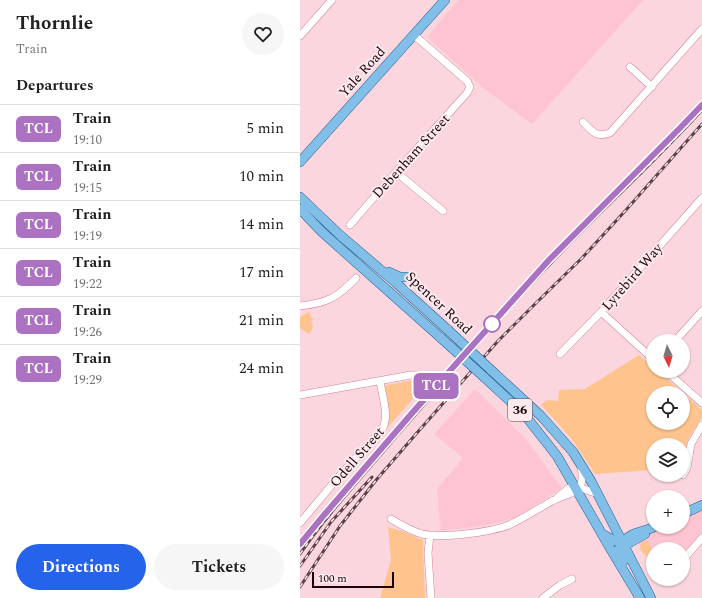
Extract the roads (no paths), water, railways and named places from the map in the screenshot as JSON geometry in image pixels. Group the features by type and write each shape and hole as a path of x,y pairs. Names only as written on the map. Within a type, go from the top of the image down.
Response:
{"main road":[{"name":"Yale Road","path":"300,162 445,0"},
{"name":"Spencer Road","path":"300,197 522,397 558,434 580,462 591,481 651,598"},
{"name":"Spencer Road","path":"300,209 322,232 524,414 551,447 641,598"},
{"path":"300,217 308,224 322,232"},
{"path":"352,245 361,249 392,274 405,278 410,277"},
{"path":"522,397 528,408 553,436 554,441 551,447"},
{"path":"690,511 702,505"},
{"path":"641,598 638,588 619,554 619,547 626,537 646,530"},
{"path":"602,534 613,540 623,542"}],"street":[{"path":"300,36 332,0"},
{"path":"583,122 596,134 603,136 610,133 652,87 702,28"},
{"name":"Debenham Street","path":"350,225 467,93 470,87 467,81 414,35"},
{"path":"630,67 652,87"},
{"path":"396,172 443,211"},
{"name":"Lyrebird Way","path":"560,354 601,312 702,198"},
{"path":"300,306 318,304 331,299 344,290 356,278"},
{"path":"681,334 702,311"},
{"path":"601,312 646,353"},
{"path":"300,395 411,375 421,375"},
{"path":"674,378 702,403"},
{"name":"Odell Street","path":"300,523 386,424 380,381"},
{"path":"690,450 691,444 702,425"},
{"path":"391,519 420,534 430,535 465,534 495,529 518,520 555,500 571,494 577,489 582,481 580,462"},
{"path":"577,489 584,489 598,494"},
{"path":"430,535 428,553 431,598"},
{"path":"690,552 702,538"},
{"path":"544,598 560,585 572,579"}],"railway":[{"path":"300,554 346,495 511,306 551,263 702,110"},
{"path":"300,587 340,526 377,479 416,434 498,341 582,258 702,124"},
{"path":"300,566 331,522 372,477"}],"train":[{"name":"TCL","path":"300,544 413,412 549,260 702,105"}]}
